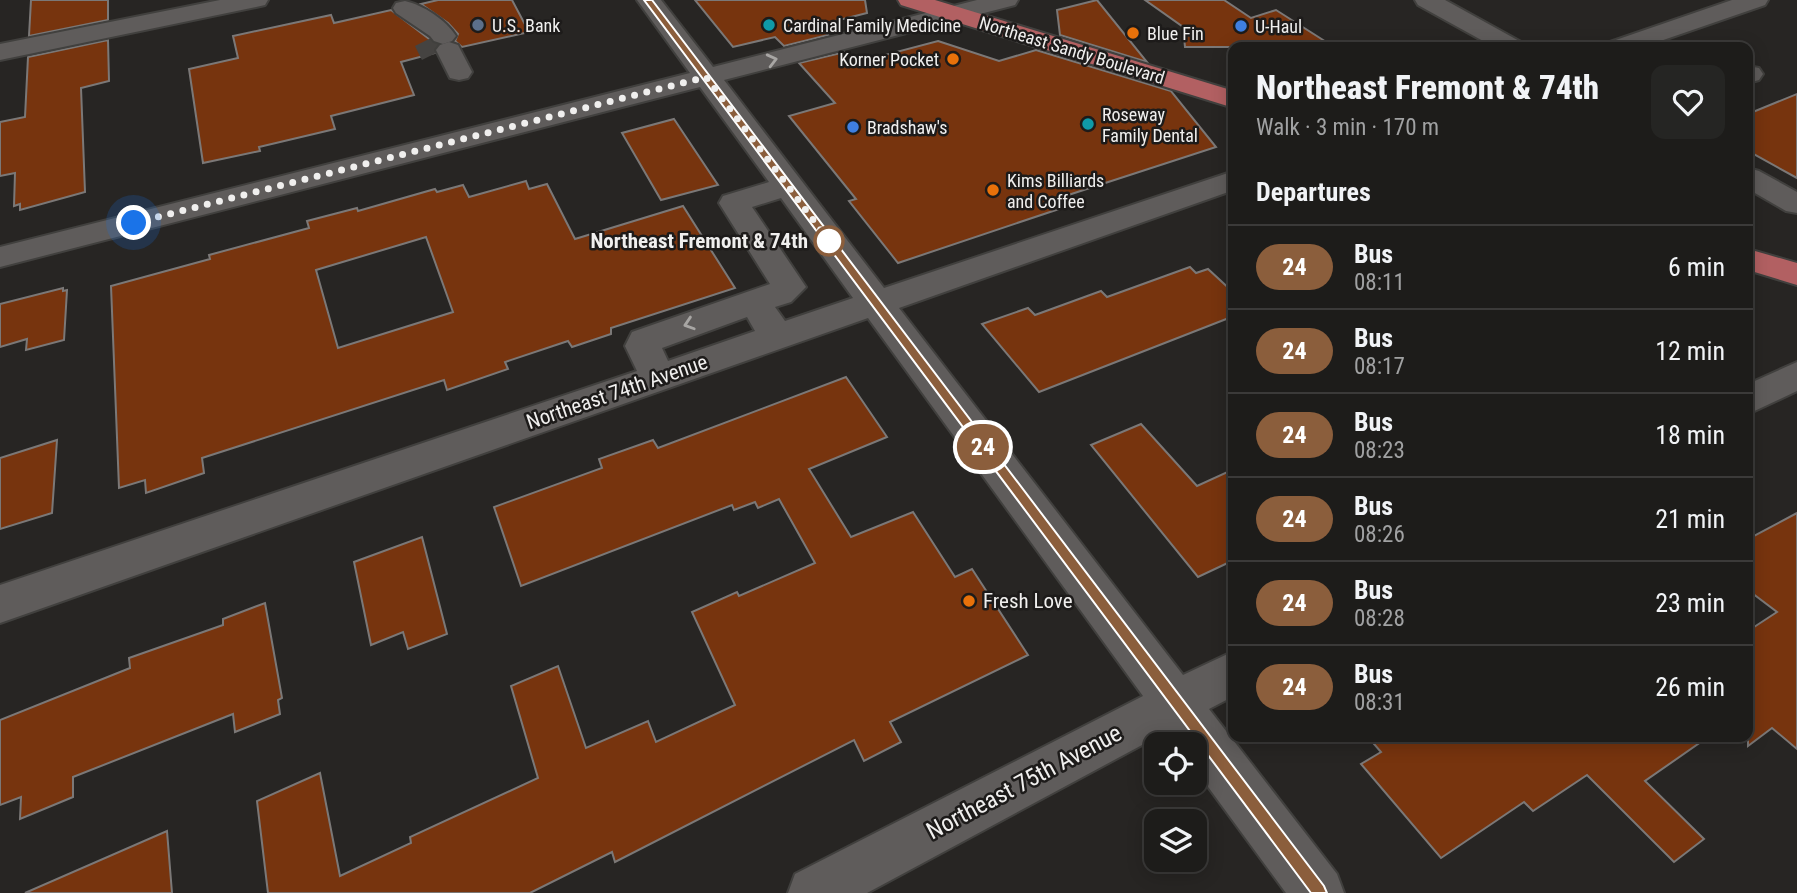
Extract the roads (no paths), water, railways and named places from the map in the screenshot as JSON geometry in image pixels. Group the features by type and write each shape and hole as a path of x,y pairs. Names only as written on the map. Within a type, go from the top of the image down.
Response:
{"main road":[{"name":"Northeast Sandy Boulevard","path":"910,0 1228,98"},
{"path":"1753,261 1797,274"}],"street":[{"path":"0,52 256,0"},
{"path":"649,0 1318,893"},
{"path":"0,257 1006,0"},
{"path":"1427,0 1503,42"},
{"path":"1634,42 1756,0"},
{"path":"406,17 442,54"},
{"path":"1753,180 1797,204"},
{"path":"658,377 643,346 644,341 779,294 789,287 734,203 787,186"},
{"name":"Northeast 74th Avenue","path":"0,604 875,302 1228,187"},
{"path":"754,302 777,337"},
{"path":"1753,397 1797,375"},
{"name":"Northeast 75th Avenue","path":"814,893 1228,675"}],"tunnel":[{"path":"427,40 434,54"}],"place":[{"name":"U.S. Bank","path":"478,25"},
{"name":"Cardinal Family Medicine","path":"769,25"},
{"name":"U-Haul","path":"1241,26"},
{"name":"Blue Fin","path":"1133,33"},
{"name":"Korner Pocket","path":"953,59"},
{"name":"Roseway Family Dental","path":"1088,124"},
{"name":"Bradshaw's","path":"853,127"},
{"name":"Kims Billiards and Coffee","path":"993,190"},
{"name":"Northeast Fremont & 74th","path":"829,241"},
{"name":"Fresh Love","path":"969,601"}]}
